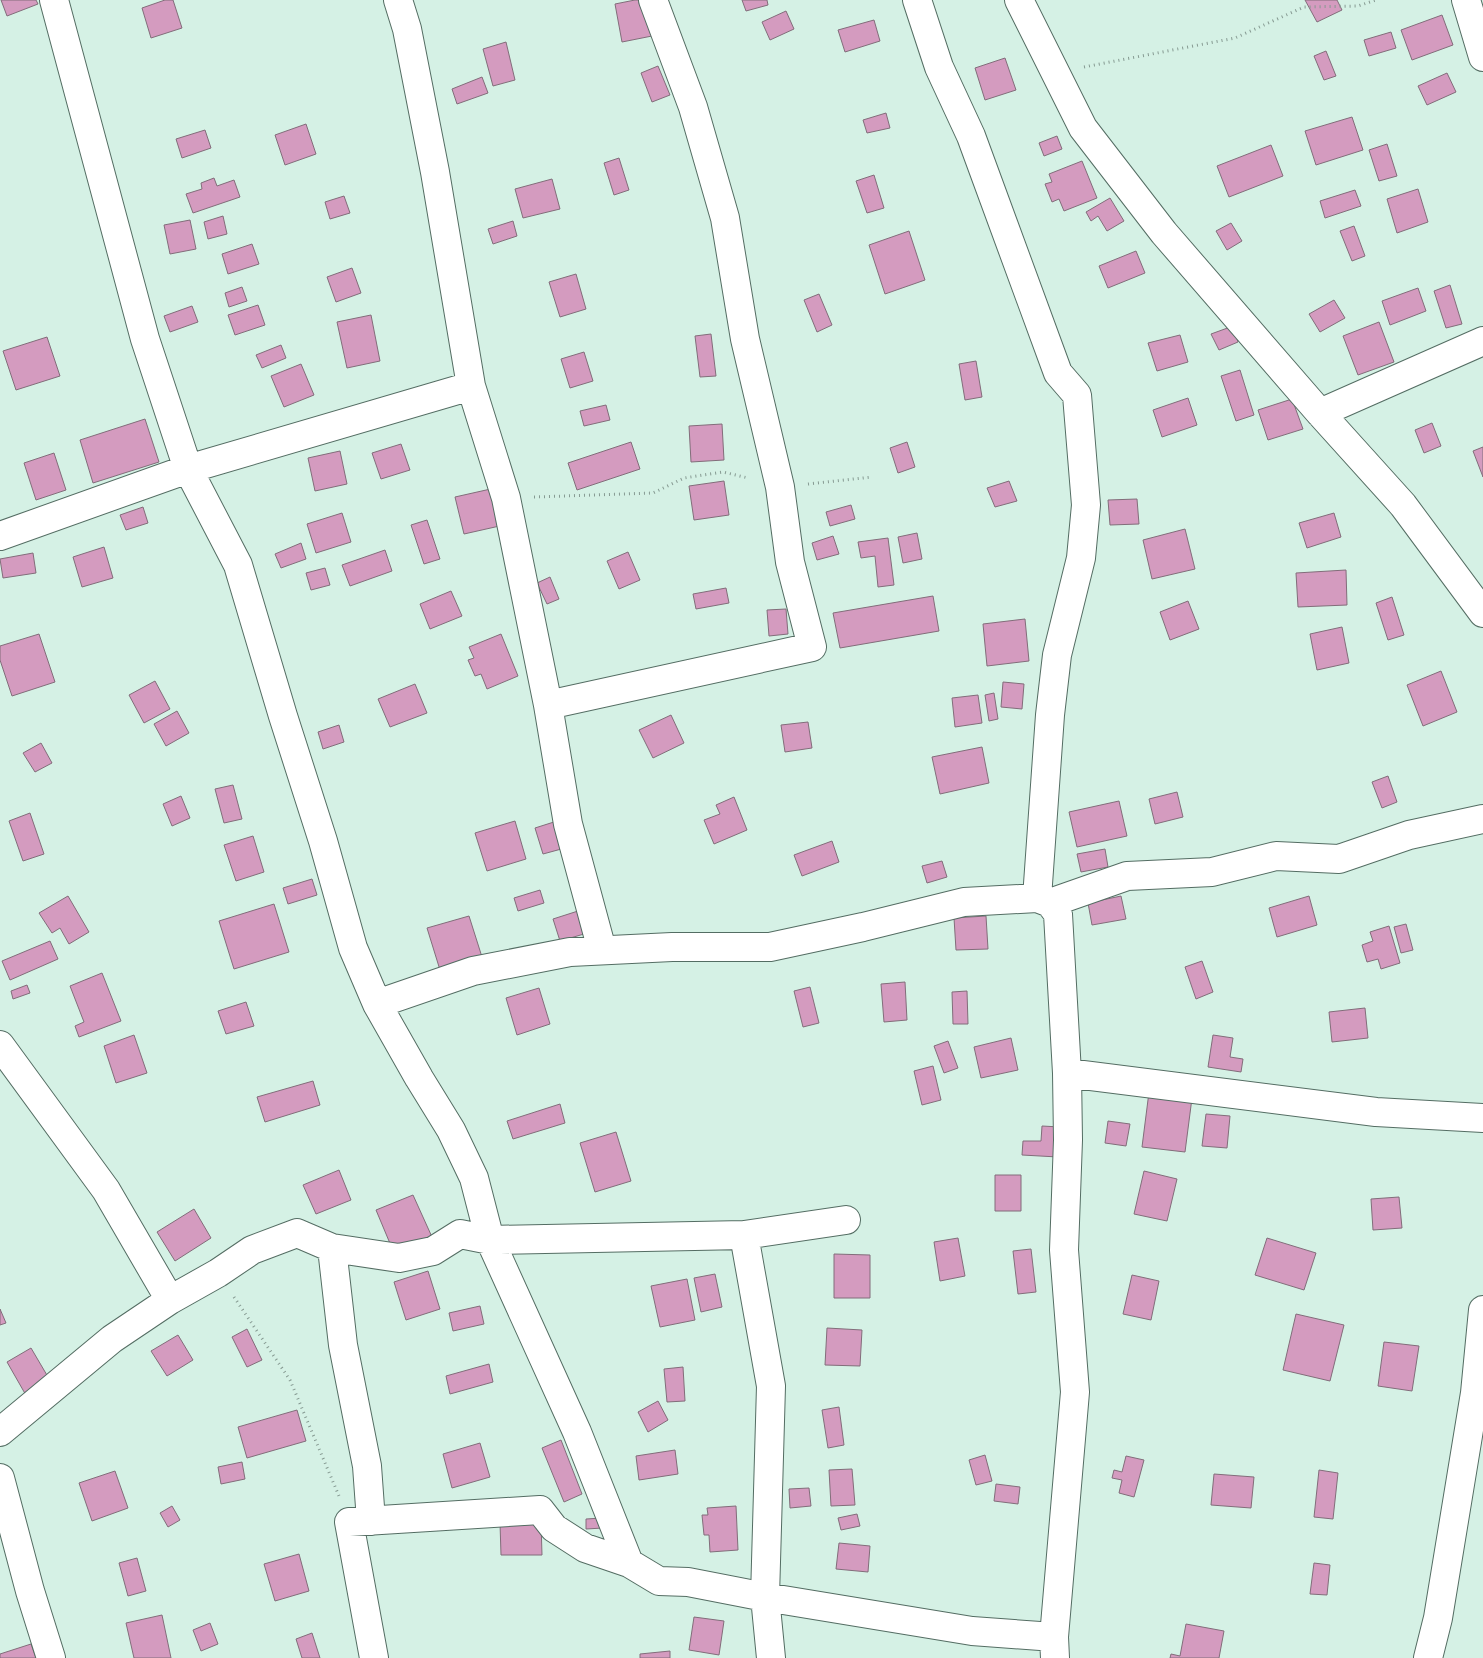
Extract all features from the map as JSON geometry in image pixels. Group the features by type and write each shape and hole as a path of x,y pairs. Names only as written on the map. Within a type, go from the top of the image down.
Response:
{"street":[{"path":"54,0 145,340 188,469 238,565 323,841 353,948 377,1004 451,1130 474,1178 490,1240 577,1432 629,1563"},
{"path":"398,0 407,29 435,172 471,386 506,498 548,705 568,824 602,950"},
{"path":"548,705 812,646 790,562 780,487 745,340 725,218 693,107 653,0"},
{"path":"360,1521 540,1510 554,1528 585,1548 629,1563 659,1581 688,1582 1055,1647 1074,1392 1064,1250 1068,1140 1067,1073 1058,914 1043,900 1050,715 1057,655 1081,558 1086,505 1077,395 1058,372 971,136 938,67 917,0"},
{"path":"1020,0 1082,128 1164,233 1320,413 1403,505 1483,613"},
{"path":"1466,0 1483,57"},
{"path":"1320,413 1483,341"},
{"path":"0,536 188,469 471,386"},
{"path":"377,1004 473,970 570,952 672,947 770,947 863,927 964,902 1043,900 1127,876 1212,872 1276,856 1339,859 1409,836 1483,819"},
{"path":"0,1045 106,1190 170,1300"},
{"path":"1067,1073 1376,1112 1483,1118"},
{"path":"0,1432 112,1339 170,1300 218,1273 252,1250 297,1233 332,1248 399,1258 433,1251 460,1234 490,1240 744,1235 846,1220"},
{"path":"744,1235 771,1386 765,1597 771,1658"},
{"path":"332,1248 343,1345 367,1466 360,1521 374,1658"},
{"path":"1428,1658 1438,1618 1475,1393 1483,1310"},
{"path":"0,1478 30,1590 51,1658"}],"path":[{"path":"1054,73 1235,38 1304,7 1358,6 1376,0"},
{"path":"506,498 653,493 684,478 723,472 780,487 872,477"},
{"path":"218,1273 290,1380 360,1521"}],"building":[{"path":"1,0 36,0 38,4 7,16"},
{"path":"165,0 173,0 182,28 151,38 142,8"},
{"path":"646,0 652,36 622,42 615,4"},
{"path":"742,0 767,0 768,5 746,11"},
{"path":"1305,0 1337,0 1342,10 1317,22"},
{"path":"786,11 794,29 770,40 762,22"},
{"path":"1442,15 1453,45 1412,60 1401,30"},
{"path":"874,20 880,41 845,52 838,30"},
{"path":"1391,32 1396,48 1369,56 1364,40"},
{"path":"506,42 515,80 493,86 483,49"},
{"path":"1326,51 1336,76 1324,80 1314,56"},
{"path":"1005,58 1016,90 985,100 975,68"},
{"path":"658,66 670,95 652,102 641,73"},
{"path":"1447,73 1456,92 1427,105 1418,86"},
{"path":"482,77 488,93 457,104 452,89"},
{"path":"886,113 890,128 867,133 863,120"},
{"path":"1352,117 1363,150 1316,165 1305,131"},
{"path":"306,124 316,154 285,165 275,135"},
{"path":"205,130 211,148 182,158 176,139"},
{"path":"1057,136 1062,149 1044,156 1039,143"},
{"path":"1387,144 1397,176 1379,181 1369,150"},
{"path":"1271,145 1283,176 1229,197 1217,166"},
{"path":"619,158 629,190 614,195 604,163"},
{"path":"1082,161 1097,198 1064,211 1059,199 1052,202 1045,184 1052,182 1049,174"},
{"path":"874,175 884,208 867,213 856,181"},
{"path":"214,178 217,186 234,180 240,197 193,213 186,194 202,189 201,183"},
{"path":"552,179 560,209 523,218 515,189"},
{"path":"1418,189 1428,222 1397,233 1387,199"},
{"path":"1355,190 1361,206 1325,218 1320,201"},
{"path":"344,196 350,213 330,219 325,202"},
{"path":"1110,198 1124,221 1107,231 1098,216 1091,221 1086,212"},
{"path":"223,216 227,234 208,239 204,222"},
{"path":"190,220 196,249 170,254 164,225"},
{"path":"513,221 517,236 493,244 488,229"},
{"path":"1231,223 1242,241 1227,250 1216,231"},
{"path":"1354,226 1365,256 1352,261 1340,231"},
{"path":"909,231 925,280 885,294 869,245"},
{"path":"252,244 259,264 228,274 222,254"},
{"path":"1136,251 1145,273 1108,288 1099,266"},
{"path":"352,268 361,293 336,302 327,277"},
{"path":"576,274 586,309 560,317 549,282"},
{"path":"1450,285 1462,324 1446,328 1434,291"},
{"path":"242,287 247,301 229,307 225,293"},
{"path":"1418,288 1426,311 1390,325 1382,301"},
{"path":"819,294 832,325 817,332 804,300"},
{"path":"1334,300 1345,318 1320,332 1309,314"},
{"path":"258,305 265,325 235,335 228,315"},
{"path":"192,306 198,322 170,332 164,316"},
{"path":"371,315 380,361 347,368 337,322"},
{"path":"1379,322 1394,362 1358,375 1343,336"},
{"path":"1233,326 1238,342 1219,350 1211,334"},
{"path":"711,334 716,376 700,377 695,336"},
{"path":"1180,335 1188,362 1157,371 1148,343"},
{"path":"47,337 60,376 16,390 3,351"},
{"path":"281,345 286,358 262,368 256,355"},
{"path":"584,352 593,381 570,388 561,359"},
{"path":"976,361 982,397 965,400 959,364"},
{"path":"301,364 314,395 284,407 271,376"},
{"path":"1240,370 1254,415 1236,421 1221,376"},
{"path":"1188,398 1197,425 1162,437 1153,410"},
{"path":"1292,399 1303,429 1268,440 1258,410"},
{"path":"606,405 610,420 584,426 580,411"},
{"path":"145,419 159,462 93,483 80,440"},
{"path":"1432,423 1441,446 1424,453 1415,430"},
{"path":"722,424 724,460 691,462 689,426"},
{"path":"631,442 640,469 577,490 568,463"},
{"path":"907,442 915,467 898,473 890,448"},
{"path":"401,444 410,470 381,479 372,453"},
{"path":"1483,447 1483,477 1473,451"},
{"path":"340,451 347,484 315,491 308,458"},
{"path":"54,453 66,490 36,500 24,463"},
{"path":"724,481 729,515 694,520 689,486"},
{"path":"1009,481 1017,501 995,507 987,488"},
{"path":"495,488 504,525 464,534 455,497"},
{"path":"1137,499 1139,524 1110,525 1108,500"},
{"path":"851,505 855,519 830,526 826,512"},
{"path":"143,507 148,523 126,530 120,515"},
{"path":"342,513 351,542 316,553 307,524"},
{"path":"1334,513 1341,537 1307,548 1299,523"},
{"path":"427,520 440,559 424,564 411,525"},
{"path":"1185,529 1195,569 1152,579 1143,540"},
{"path":"917,533 922,559 903,563 898,537"},
{"path":"833,536 839,554 817,560 812,543"},
{"path":"888,538 894,585 878,587 875,556 861,558 858,542"},
{"path":"301,543 306,559 281,568 275,554"},
{"path":"104,547 113,578 82,587 73,557"},
{"path":"385,550 392,571 350,586 342,565"},
{"path":"628,552 640,580 619,589 607,561"},
{"path":"33,553 36,573 3,578 0,559"},
{"path":"325,568 330,585 311,590 306,573"},
{"path":"1346,570 1347,605 1298,607 1296,573"},
{"path":"550,577 559,599 547,604 537,583"},
{"path":"726,588 729,603 696,609 693,594"},
{"path":"451,591 462,616 430,629 420,604"},
{"path":"933,596 939,631 840,648 833,613"},
{"path":"1392,597 1404,635 1388,640 1376,603"},
{"path":"1188,601 1199,629 1170,640 1160,612"},
{"path":"786,609 788,634 769,636 767,610"},
{"path":"1025,619 1029,661 987,666 983,624"},
{"path":"1342,627 1349,663 1317,670 1310,634"},
{"path":"39,634 55,682 12,696 0,660 0,646"},
{"path":"501,634 518,676 487,689 481,674 475,676 468,660 474,658 469,647"},
{"path":"1441,671 1457,712 1423,726 1407,685"},
{"path":"155,681 170,709 144,723 129,695"},
{"path":"1003,682 1024,684 1022,709 1001,707"},
{"path":"415,684 427,713 390,727 378,699"},
{"path":"994,693 998,719 989,721 985,695"},
{"path":"978,695 982,723 955,727 952,698"},
{"path":"177,711 189,733 166,746 154,724"},
{"path":"671,715 684,743 653,758 639,730"},
{"path":"808,722 812,748 785,752 781,725"},
{"path":"339,725 344,742 323,749 318,732"},
{"path":"41,743 52,763 35,772 23,753"},
{"path":"982,747 989,783 940,794 932,757"},
{"path":"1388,776 1397,802 1382,808 1372,782"},
{"path":"233,785 242,819 224,823 215,789"},
{"path":"1177,792 1183,817 1155,824 1149,799"},
{"path":"181,796 190,818 172,826 163,804"},
{"path":"734,797 747,830 714,844 704,820 720,814 716,805"},
{"path":"1119,801 1127,836 1077,847 1069,812"},
{"path":"30,813 44,854 23,861 9,821"},
{"path":"515,821 526,859 487,871 475,833"},
{"path":"557,821 565,848 543,854 535,828"},
{"path":"253,836 264,872 236,881 224,845"},
{"path":"832,841 839,862 802,876 794,855"},
{"path":"1105,849 1108,867 1081,872 1077,854"},
{"path":"942,861 947,877 927,883 922,866"},
{"path":"312,879 317,895 288,904 283,888"},
{"path":"540,890 544,903 518,911 514,898"},
{"path":"68,896 89,932 69,944 60,928 52,933 39,913"},
{"path":"1121,896 1126,919 1092,925 1088,903"},
{"path":"1309,896 1317,925 1277,937 1269,908"},
{"path":"274,904 289,952 234,969 219,921"},
{"path":"578,911 584,934 560,941 553,919"},
{"path":"469,916 482,957 440,970 427,928"},
{"path":"986,916 988,949 956,950 954,918"},
{"path":"1406,924 1413,950 1401,953 1394,927"},
{"path":"1389,926 1400,963 1381,969 1378,959 1367,962 1362,945 1373,941 1370,932"},
{"path":"50,941 58,959 10,980 2,961"},
{"path":"1202,961 1213,992 1196,999 1185,967"},
{"path":"102,973 121,1021 79,1037 75,1026 84,1022 70,986"},
{"path":"905,982 907,1020 884,1022 881,984"},
{"path":"27,985 30,993 13,999 11,991"},
{"path":"810,987 819,1023 803,1027 794,991"},
{"path":"539,988 550,1024 517,1035 506,998"},
{"path":"967,991 968,1024 953,1024 952,992"},
{"path":"246,1002 254,1026 226,1034 218,1011"},
{"path":"1365,1008 1368,1038 1332,1042 1329,1012"},
{"path":"134,1035 147,1073 116,1083 104,1046"},
{"path":"1213,1035 1233,1038 1230,1057 1243,1059 1241,1072 1208,1067"},
{"path":"1011,1038 1018,1070 981,1078 974,1047"},
{"path":"948,1041 958,1068 944,1073 934,1046"},
{"path":"933,1066 941,1100 922,1105 914,1071"},
{"path":"313,1081 320,1105 265,1122 257,1097"},
{"path":"1149,1092 1192,1098 1185,1152 1142,1147"},
{"path":"560,1104 565,1123 513,1139 507,1121"},
{"path":"1206,1114 1230,1116 1227,1148 1202,1146"},
{"path":"1108,1121 1130,1124 1126,1146 1105,1143"},
{"path":"1042,1126 1060,1127 1058,1157 1022,1155 1023,1141 1041,1141"},
{"path":"616,1132 631,1181 595,1192 580,1143"},
{"path":"339,1170 351,1200 316,1214 303,1185"},
{"path":"1144,1171 1177,1179 1167,1221 1134,1214"},
{"path":"995,1175 1021,1175 1021,1211 995,1211"},
{"path":"413,1195 432,1237 394,1253 376,1210"},
{"path":"1399,1197 1402,1228 1373,1230 1371,1199"},
{"path":"194,1209 211,1238 175,1261 157,1232"},
{"path":"958,1238 965,1276 940,1281 934,1242"},
{"path":"1267,1238 1316,1253 1304,1290 1255,1275"},
{"path":"1031,1249 1036,1292 1018,1294 1013,1251"},
{"path":"834,1254 870,1255 870,1298 834,1298"},
{"path":"428,1271 440,1309 406,1320 394,1282"},
{"path":"715,1274 722,1307 701,1312 694,1278"},
{"path":"1132,1275 1159,1281 1151,1320 1123,1314"},
{"path":"687,1279 695,1320 660,1327 651,1286"},
{"path":"480,1306 484,1324 453,1331 449,1313"},
{"path":"0,1309 6,1323 0,1325"},
{"path":"1296,1314 1344,1325 1330,1381 1283,1370"},
{"path":"827,1328 862,1330 860,1366 825,1365"},
{"path":"247,1329 262,1360 247,1367 232,1337"},
{"path":"178,1335 193,1360 167,1376 151,1351"},
{"path":"1384,1342 1419,1346 1412,1391 1378,1386"},
{"path":"31,1348 51,1382 27,1397 7,1362"},
{"path":"489,1364 493,1382 450,1394 446,1376"},
{"path":"683,1367 685,1401 667,1402 664,1369"},
{"path":"658,1401 668,1420 648,1432 638,1412"},
{"path":"839,1407 844,1445 828,1448 822,1410"},
{"path":"297,1410 306,1441 247,1458 238,1427"},
{"path":"561,1440 582,1494 564,1502 542,1448"},
{"path":"480,1443 490,1477 452,1488 443,1454"},
{"path":"675,1450 678,1474 639,1480 636,1456"},
{"path":"985,1455 992,1481 976,1485 969,1460"},
{"path":"1126,1456 1144,1460 1134,1497 1119,1493 1122,1480 1112,1478 1114,1470 1122,1472"},
{"path":"242,1462 245,1479 221,1484 218,1467"},
{"path":"852,1469 855,1505 831,1506 829,1470"},
{"path":"1319,1470 1338,1473 1333,1519 1314,1517"},
{"path":"115,1471 128,1508 92,1521 79,1483"},
{"path":"1214,1474 1254,1477 1251,1508 1211,1505"},
{"path":"996,1484 1020,1487 1018,1504 994,1501"},
{"path":"809,1488 811,1506 790,1508 789,1489"},
{"path":"172,1506 180,1520 168,1527 160,1513"},
{"path":"736,1506 738,1550 710,1552 709,1535 704,1535 702,1515 708,1515 707,1508"},
{"path":"857,1514 860,1526 841,1530 838,1518"},
{"path":"602,1518 603,1528 586,1529 586,1519"},
{"path":"541,1522 542,1555 501,1555 500,1523"},
{"path":"839,1543 870,1546 868,1572 836,1569"},
{"path":"299,1554 309,1591 275,1601 264,1564"},
{"path":"137,1558 146,1591 128,1596 119,1563"},
{"path":"1314,1563 1330,1565 1327,1595 1310,1594"},
{"path":"162,1615 171,1658 134,1658 126,1623"},
{"path":"694,1617 724,1621 719,1655 689,1650"},
{"path":"210,1623 218,1644 201,1651 193,1630"},
{"path":"1186,1624 1224,1631 1219,1658 1170,1658 1171,1654 1180,1656"},
{"path":"312,1633 320,1658 302,1658 296,1639"},
{"path":"31,1644 36,1658 0,1658 0,1654"},
{"path":"670,1651 670,1658 640,1658 640,1654"}]}
